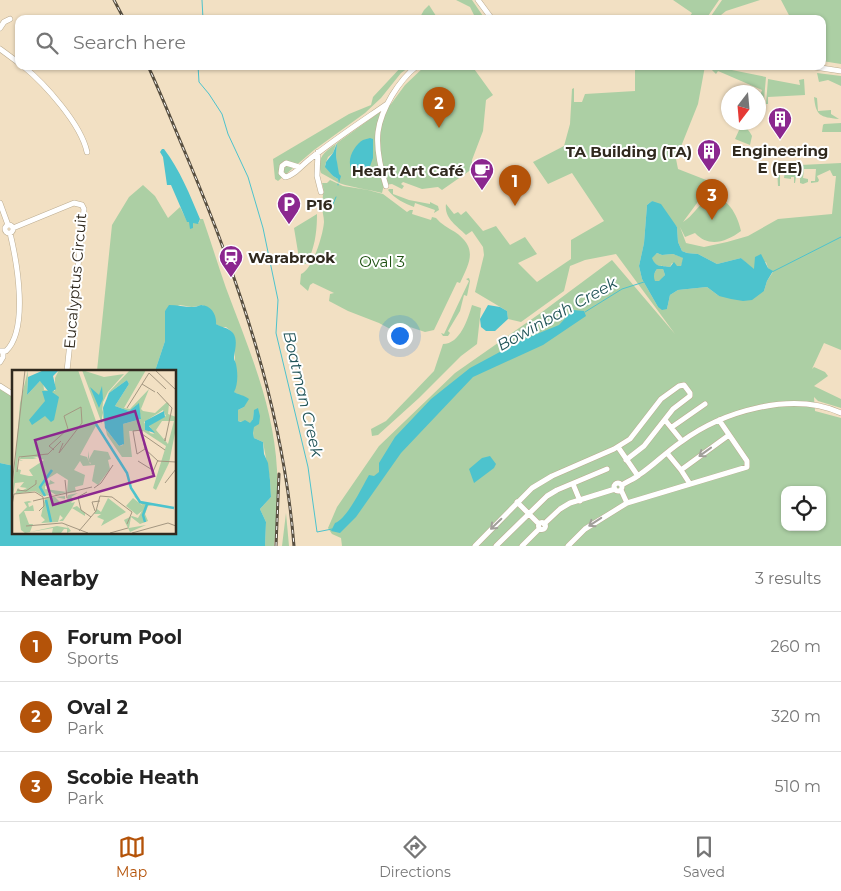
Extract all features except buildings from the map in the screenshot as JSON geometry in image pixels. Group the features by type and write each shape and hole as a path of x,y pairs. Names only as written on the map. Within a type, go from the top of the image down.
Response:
{"street":[{"path":"478,0 488,15"},
{"path":"0,28 4,22 10,19"},
{"path":"0,49 15,60"},
{"path":"826,69 841,71"},
{"path":"27,70 48,90 68,116 85,140 87,152"},
{"path":"386,186 380,165 378,132 387,104 404,79 414,70"},
{"path":"299,167 387,104"},
{"path":"318,152 317,176 321,192"},
{"path":"0,203 15,255 20,311 14,340 9,348 1,351 3,357 0,362"},
{"name":"Eucalyptus Circuit","path":"7,230 74,203 82,205 84,208 67,370"},
{"path":"475,546 532,488 542,481 618,447 630,439 661,399 679,386 684,385 690,392 690,396 673,409 644,446 626,460"},
{"path":"0,386 12,394"},
{"path":"672,427 705,404"},
{"path":"522,546 560,509 570,503 619,488 638,476 682,441 719,420 758,408 786,404 823,407 841,413"},
{"path":"664,420 672,427 682,441"},
{"path":"568,546 585,529 627,503 747,467 747,461 719,420"},
{"path":"681,470 729,435"},
{"path":"618,447 638,476"},
{"path":"667,453 690,484"},
{"path":"496,546 547,496 607,469"},
{"path":"573,484 580,501"},
{"path":"619,488 627,503"},
{"path":"517,502 541,526"}],"green space":[{"path":"456,0 472,0 482,15 474,15 470,7"},
{"path":"673,0 719,0 709,15 691,15 692,13"},
{"path":"722,0 760,0 726,11 721,15 712,15"},
{"path":"781,0 841,0 841,64 826,62 826,15 789,15"},
{"path":"429,5 435,15 421,15"},
{"path":"398,70 405,70 365,113 314,150 278,181 275,179 273,159 349,114 371,105 373,97"},
{"path":"421,70 475,70 493,95 486,100 483,131 472,160 472,169 442,190 438,187 422,189 403,182 401,184 404,186 402,189 392,184 384,185 382,193 339,183 336,156 337,143 391,104 405,85"},
{"path":"635,70 704,70 698,104 676,159 678,169 719,185 721,193 700,199 683,222 706,201 713,198 725,201 730,206 737,218 741,231 724,240 712,242 700,238 695,233 685,237 680,227 686,243 704,247 748,236 778,219 832,214 836,176 833,176 830,170 817,176 818,182 811,183 811,181 815,181 816,169 804,169 803,178 808,179 808,182 803,184 800,183 800,178 796,177 794,183 794,177 791,177 791,179 784,178 785,171 780,170 780,186 778,186 777,169 780,166 841,163 841,350 824,343 812,369 814,367 825,372 828,376 814,386 841,399 841,408 818,401 814,397 815,411 841,418 841,546 342,546 341,538 332,534 328,528 337,507 379,446 455,373 612,260 675,334 616,254 585,260 570,266 564,291 521,322 508,319 507,311 475,292 484,255 483,247 472,231 466,235 455,224 447,213 446,204 454,214 458,212 461,215 466,211 483,231 496,226 510,245 525,237 537,254 518,263 537,282 571,259 571,240 604,221 572,173 548,184 533,162 564,146 570,124 572,89 574,88 574,102 582,102 585,94 635,91","holes":["652,201 677,227 678,242 682,251 698,254 717,264 741,258 754,270 766,262 768,268 773,272 767,281 764,291 719,296 707,287 678,290 670,295 667,309 658,307 642,279 639,266 644,243 647,205"]},
{"path":"712,70 732,70 766,77 765,85 750,85 718,71 716,74"},
{"path":"817,73 841,76 841,86 828,80 819,82"},
{"path":"768,79 800,85 799,80 804,79 805,95 768,97 768,104 766,104"},
{"path":"814,97 817,98 818,111 831,110 831,114 839,119 820,114 818,112 816,108"},
{"path":"841,123 841,132 822,132 824,124"},
{"path":"739,130 748,130 752,136 750,145 735,139"},
{"path":"336,144 333,153 328,157 325,165 333,176 338,179 339,183 321,173 320,167 322,156"},
{"name":"Oval 3","path":"330,180 343,186 383,194 407,212 413,210 412,214 431,220 432,217 436,218 467,244 470,256 467,268 460,283 457,282 434,330 425,332 410,327 412,333 407,338 379,323 348,311 329,301 330,294 334,293 313,283 308,291 300,284 301,274 310,266 322,235 324,222 322,183 327,183"},
{"path":"143,185 155,196 168,218 180,207 187,221 199,223 200,219 203,219 259,377 271,423 277,470 277,518 274,546 265,546 266,522 260,509 271,497 270,480 263,442 254,438 254,411 250,424 238,421 238,410 244,407 238,394 233,392 235,362 232,332 226,327 220,327 216,324 203,305 192,307 180,305 165,311 165,341 155,370 97,370 112,225 129,197"},
{"path":"393,189 393,194 409,200 430,204 430,202 438,206 439,210 434,213 435,210 415,203 414,207 397,198 388,190"},
{"path":"317,214 312,252 306,264 300,264 294,228"},
{"path":"657,253 662,255 673,254 684,258 681,266 676,266 672,263 670,267 659,266 651,258"},
{"path":"657,269 663,269 665,275 660,281 654,281 654,275"},
{"path":"469,278 470,281 467,296 464,295 460,311 448,331 450,333 448,336 443,336 441,333 444,334 469,281 466,279"},
{"path":"472,305 481,308 477,344 461,356 378,435 372,436 371,429 386,421 434,371 443,344 449,343 459,335 466,323"},
{"path":"0,388 12,397 12,466 0,463"},
{"path":"286,513 289,546 282,546"}],"water":[{"path":"373,139 373,158 369,174 365,177 354,172 351,168 350,159 356,146 363,140"},
{"path":"337,143 336,156 341,176 339,183 338,179 325,167"},
{"path":"162,149 170,157 180,174 200,219 198,224 193,223 193,228 190,229 189,222 187,222 171,185 167,185 163,157 160,152"},
{"path":"652,201 661,204 677,227 678,242 682,251 698,254 717,264 741,258 754,269 755,257 761,254 768,268 773,271 764,291 752,300 743,301 719,296 707,287 678,290 670,295 667,309 662,310 658,307 642,279 639,266 644,243 647,205","holes":["657,253 662,255 673,254 683,258 681,266 677,266 674,262 670,267 657,265 652,258","657,269 663,269 665,275 659,281 655,281 654,278"]},
{"path":"169,305 193,307 205,305 214,314 216,324 229,330 235,336 234,358 237,375 234,392 249,399 244,407 238,410 238,421 245,420 250,423 253,419 254,410 258,408 259,424 254,427 253,433 254,438 263,442 264,454 268,463 271,497 260,509 266,522 265,546 0,546 0,463 12,466 12,534 176,534 176,370 155,370 165,341 165,311"},
{"path":"488,305 500,307 507,311 508,319 495,331 486,331 481,327 480,319"},
{"path":"573,310 584,311 586,316 543,345 473,377 401,453 356,517 340,533 331,531 335,523 349,509 369,475 374,476 379,472 379,463 395,437 431,399 470,368 522,340 559,325"},
{"path":"490,456 496,464 494,468 474,483 469,469 482,458"}],"waterway":[{"name":"Boatman Creek","path":"202,0 203,15"},
{"name":"Boatman Creek","path":"198,70 199,82 222,114 228,134 248,177 263,228 278,300 276,333 308,467 317,532 332,529"},
{"path":"333,209 336,197"},
{"name":"Bowinbah Creek","path":"772,272 841,237"},
{"name":"Bowinbah Creek","path":"585,312 622,289 644,282"}],"railway":[{"path":"114,0 122,15"},
{"path":"150,70 225,251 256,347 280,445 294,546"},
{"path":"276,546 279,474"}],"place":[{"name":"Oval 2","path":"439,128"},
{"name":"Engineering E (EE)","path":"780,140"},
{"name":"TA Building (TA)","path":"709,172"},
{"name":"Heart Art Café","path":"482,191"},
{"name":"Forum Pool","path":"515,206"},
{"name":"Scobie Heath","path":"712,220"},
{"name":"P16","path":"289,225"},
{"name":"Warabrook","path":"231,278"}]}
